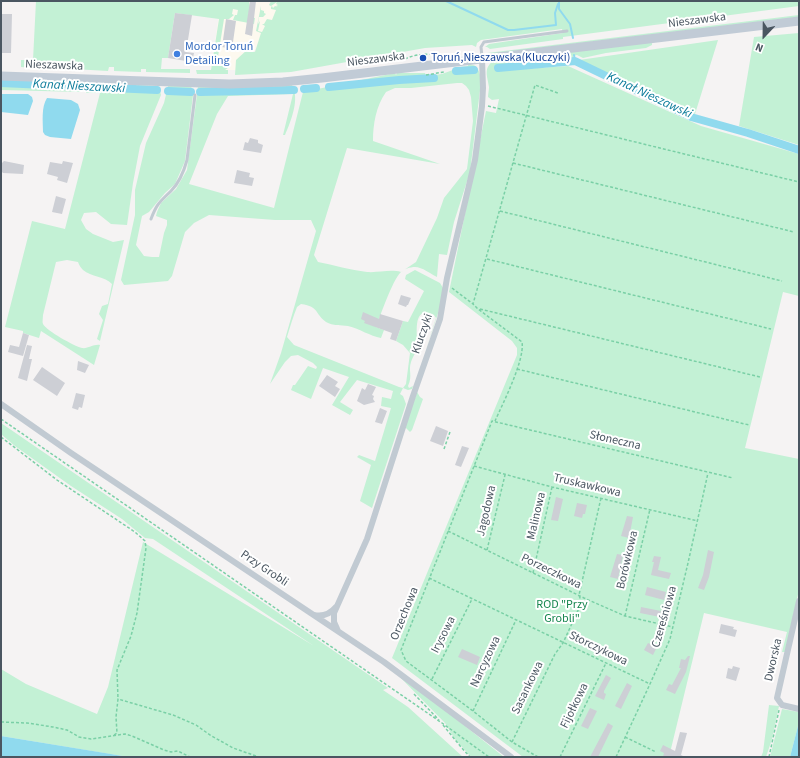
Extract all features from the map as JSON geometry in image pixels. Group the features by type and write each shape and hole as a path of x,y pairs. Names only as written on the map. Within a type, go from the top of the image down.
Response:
{"main road":[{"name":"Nieszawska","path":"1,76 223,84 253,83 322,78 799,21"}],"street":[{"name":"Kluczyki","path":"339,632 334,622 334,613 362,553 413,396 440,319 475,160 482,106 482,59"},
{"name":"Przy Grobli","path":"1,404 71,453 384,662 511,757"},
{"name":"Dworska","path":"780,704 777,694 799,601"},
{"path":"311,614 325,615 332,612 337,606"},
{"path":"780,704 799,709"}],"lane":[{"path":"482,59 480,47 484,42 568,31"},
{"path":"151,219 155,207 172,190 180,180 185,170 195,95"}],"path":[{"path":"402,61 413,56 423,54 445,55"},
{"path":"473,304 487,259 535,85 558,93"},
{"path":"482,106 498,107 526,116 799,182"},
{"path":"513,163 794,232"},
{"path":"500,211 782,281"},
{"path":"487,259 771,329"},
{"path":"447,284 522,342 523,348 517,368 495,422"},
{"path":"478,309 760,377"},
{"path":"517,368 748,425"},
{"path":"1,419 489,757"},
{"name":"Słoneczna","path":"492,421 734,478"},
{"name":"Orzechowa","path":"492,421 401,650 406,661 432,679 512,742 538,757"},
{"path":"444,449 450,432"},
{"path":"1,437 57,480 135,532 145,541 146,548 137,613 131,636 117,670 117,733 113,736"},
{"name":"Truskawkowa","path":"474,466 552,487 698,521"},
{"name":"Czereśniowa","path":"616,757 664,653 673,627 708,473"},
{"name":"Jagodowa","path":"487,550 505,475"},
{"name":"Malinowa","path":"533,573 552,487"},
{"path":"584,598 581,601 579,595 601,498"},
{"name":"Borówkowa","path":"625,616 650,509"},
{"name":"Porzeczkowa","path":"448,531 584,598 625,616 673,627"},
{"name":"Storczykowa","path":"429,578 650,684"},
{"name":"Irysowa","path":"432,679 472,599"},
{"name":"Sasankowa","path":"512,742 555,654 563,643 581,601"},
{"name":"Narcyzowa","path":"473,711 516,620"},
{"name":"Fijołkowa","path":"560,757 606,663"},
{"path":"410,690 442,723 461,748 470,757"},
{"path":"118,700 173,715 196,725 210,735 234,748 259,757"},
{"path":"769,757 780,704"},
{"path":"1,722 27,723 53,727 67,730 79,736 91,739 125,734 164,750 171,752 178,751 190,757"},
{"path":"625,737 656,752"}],"shaded area":[{"path":"221,1 282,1 274,23 241,70 211,70"}],"green space":[{"path":"36,1 249,1 250,7 248,17 255,18 254,24 233,20 235,15 237,15 238,10 233,9 232,14 234,15 229,19 224,19 217,63 226,64 228,68 225,70 228,70 228,74 197,74 196,70 211,70 219,19 175,13 168,58 162,58 161,69 190,69 190,73 146,72 146,69 141,69 141,72 114,71 114,67 109,67 108,71 73,69 72,65 66,65 66,70 21,67 21,60 33,60"},
{"path":"271,1 799,1 799,6 563,37 563,39 490,49 485,47 489,44 563,33 562,29 481,40 477,43 476,47 472,45 425,48 291,72 235,75 236,60 247,50 255,52 261,33 256,31 261,6 261,10 266,14 263,17 259,17 258,24 260,21 258,31 262,32 265,26 262,24 264,24 267,19 272,20 276,10 271,9 271,7 278,7 276,6 278,5 276,4 277,2 271,6 269,5"},
{"path":"799,15 799,17 490,54 487,53"},
{"path":"799,33 799,145 739,126 754,37"},
{"path":"718,40 695,114 607,76 579,60"},
{"name":"ROD \"Przy Grobli\"","path":"652,42 652,45 646,48 606,53 583,58 577,55 573,56 574,60 570,60 568,57 558,59 556,62 506,67 521,67 522,69 568,66 701,126 799,154 799,296 783,292 745,448 799,459 799,590 785,652 782,652 787,632 704,613 669,757 523,757 392,658 517,355 517,348 512,341 449,292 486,111 496,113 499,99 492,100 488,97 489,87 487,71 492,62"},
{"path":"468,64 472,64 477,67 481,82 470,172 454,222 447,255 439,254 437,277 418,267 407,268 416,262 437,218 444,198 467,169 473,121 469,90 462,83 395,88 386,92 376,115 373,141 440,164 347,148 314,255 318,262 354,270 367,272 402,272 397,277 390,290 376,327 384,330 381,338 348,326 334,325 326,322 314,309 307,305 301,304 297,307 287,337 294,345 403,388 400,394 403,396 406,404 372,508 360,501 371,465 357,457 359,455 375,461 391,408 381,406 382,397 391,399 393,391 357,380 340,402 353,410 350,415 332,405 349,377 323,368 311,399 291,390 293,385 295,385 308,366 316,369 317,367 313,363 298,355 291,356 285,362 270,384 281,353 316,231 311,220 275,220 209,215 194,223 185,232 172,276 168,281 124,285 121,280 135,215 135,190 146,143 164,103 168,86 191,85 193,95 185,161 175,184 165,193 149,212 142,216 136,245 144,256 152,257 159,257 167,225 167,220 156,216 157,212 161,203 176,189 187,170 198,87 292,85 295,103 292,117 285,135 283,135 293,94 228,96 217,114 189,184 274,208 303,92 395,73 396,75 397,73 425,73 426,76 442,74 468,66"},
{"path":"1,79 77,83 80,84 81,92 1,90"},
{"path":"88,83 155,86 159,87 161,95 140,146 127,225 111,224 96,212 84,213 81,220 86,229 93,234 113,242 124,240 100,341 97,339 103,320 99,314 102,306 108,304 112,284 106,279 86,272 78,262 67,260 56,262 43,315 43,324 55,334 78,347 84,348 100,345 94,365 41,331 39,338 23,333 23,331 5,327 32,221 65,229 100,93 86,93"},
{"path":"415,270 440,283 443,288 441,304 424,356 436,318 434,315 427,313 422,314 419,317 417,323 417,347 410,365 410,379 408,386 409,388 413,386 412,389 408,390 403,388 406,384 410,353 403,345 396,341 403,321 408,322 424,291 405,279 406,275"},
{"path":"417,392 423,399 410,432 405,427"},
{"path":"1,423 388,688 383,690 408,707 463,757 128,757 1,736 1,669 26,684 97,714 108,687 143,542 314,646 153,539 145,538 122,519 71,486 15,446 1,434"},
{"path":"394,671 504,757 471,757 454,738 445,723"},
{"path":"769,705 779,706 772,739 766,757 761,757 763,752"},
{"path":"782,709 799,712 799,722 790,757 770,757"}],"water":[{"path":"1,94 28,94 32,97 33,101 28,115 1,112"},
{"path":"47,98 71,100 78,104 80,110 71,139 50,137 45,135 43,132 43,110"},
{"path":"799,722 799,757 790,757"},
{"path":"1,736 111,754 128,757 1,757"}],"building":[{"path":"250,1 256,1 252,36 245,34"},
{"path":"175,13 192,15 186,52 194,53 192,62 168,58"},
{"path":"1,14 12,14 11,53 1,53"},
{"path":"226,19 236,21 232,49 222,47"},
{"path":"250,138 258,140 258,143 263,145 261,153 243,150 245,142 248,143"},
{"path":"4,161 24,165 23,174 3,173 1,171 2,163"},
{"path":"63,161 73,163 67,183 57,180 58,177 47,174 50,162 62,164"},
{"path":"237,170 250,173 249,177 254,178 252,186 234,183"},
{"path":"56,196 66,199 62,214 52,212"},
{"path":"401,295 411,298 406,307 398,304"},
{"path":"363,312 379,319 380,314 403,321 396,341 390,339 392,333 364,323 365,321 361,319"},
{"path":"23,333 29,335 23,356 8,352 10,345 19,347"},
{"path":"27,345 32,346 29,359 32,359 27,381 18,378"},
{"path":"78,361 89,365 85,373 77,370"},
{"path":"42,367 65,383 57,396 33,380"},
{"path":"327,375 338,382 335,386 340,389 335,397 319,386"},
{"path":"368,384 376,387 372,395 374,396 373,399 375,402 364,405 357,401 362,388 365,390"},
{"path":"76,393 85,395 82,408 79,407 78,410 72,408"},
{"path":"380,408 387,411 382,424 375,422"},
{"path":"436,426 448,431 443,446 430,441"},
{"path":"462,446 469,448 461,467 455,465"},
{"path":"556,497 563,499 558,521 551,520"},
{"path":"577,503 587,505 585,514 583,514 582,518 574,516"},
{"path":"627,516 633,517 629,538 621,536"},
{"path":"708,550 714,552 709,577 704,590 698,588 703,575"},
{"path":"617,554 623,555 618,579 610,577"},
{"path":"654,556 661,557 658,570 671,573 669,579 651,575"},
{"path":"647,587 666,592 664,600 645,595"},
{"path":"641,607 661,611 660,617 640,613"},
{"path":"721,624 734,627 733,629 737,630 735,637 719,633"},
{"path":"648,643 657,647 653,655 644,650"},
{"path":"462,649 480,657 477,665 458,657"},
{"path":"688,656 690,656 686,672 675,694 666,690 669,684 672,685 681,668 679,668 681,659 685,660"},
{"path":"733,666 740,668 736,681 726,678 728,668 732,669"},
{"path":"606,675 611,678 604,691 606,694 604,700 595,696"},
{"path":"627,683 632,686 621,709 615,706"},
{"path":"590,708 597,711 588,729 581,726"},
{"path":"608,723 613,726 598,757 590,757"},
{"path":"680,732 687,733 681,755 685,757 663,757 664,753 660,751 663,745 675,751"}],"waterway":[{"path":"446,1 508,30 556,25 555,13 558,4"},
{"path":"559,1 559,9 570,24 573,38"},
{"name":"Kanał Nieszawski","path":"574,55 575,61"},
{"name":"Kanał Nieszawski","path":"498,68 575,61 691,117 748,133 799,150"},
{"name":"Kanał Nieszawski","path":"456,71 474,70"},
{"name":"Kanał Nieszawski","path":"329,87 434,78"},
{"name":"Kanał Nieszawski","path":"1,83 157,90"},
{"name":"Kanał Nieszawski","path":"304,89 316,88"},
{"name":"Kanał Nieszawski","path":"200,92 294,90"},
{"name":"Kanał Nieszawski","path":"168,91 191,92"}],"place":[{"name":"Mordor Toruń Detailing","path":"177,54"},
{"name":"Toruń,Nieszawska(Kluczyki)","path":"423,58"}]}
